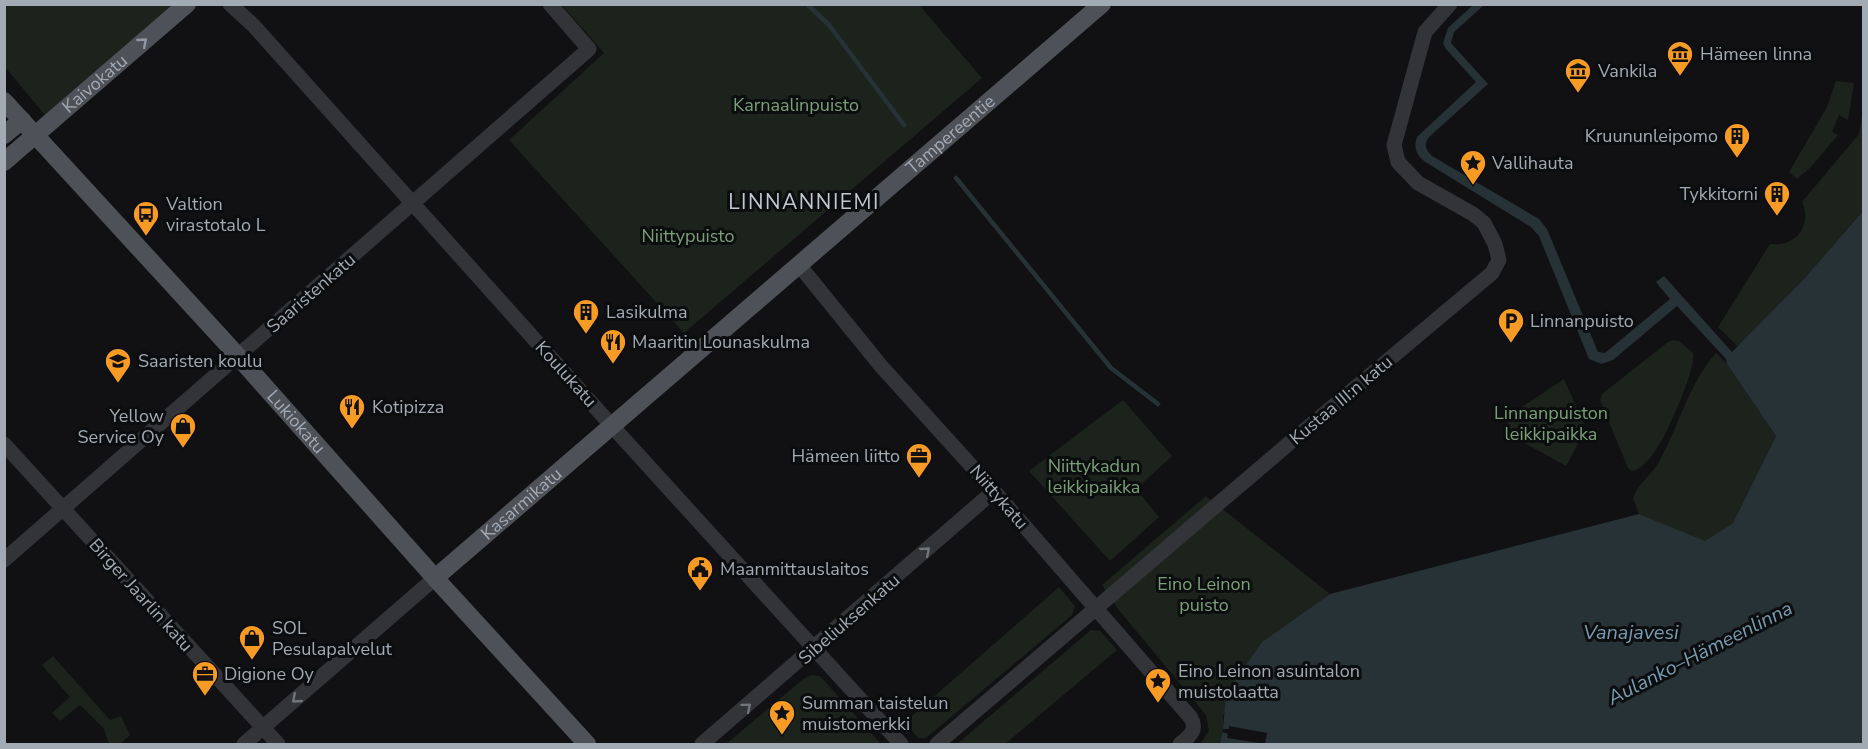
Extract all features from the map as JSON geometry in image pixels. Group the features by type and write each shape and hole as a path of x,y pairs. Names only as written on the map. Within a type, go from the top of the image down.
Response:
{"main road":[{"name":"Kaivokatu","path":"4,162 187,4"},
{"name":"Tampereentie","path":"799,265 1100,5"},
{"name":"Lukiokatu","path":"4,101 239,356 435,578 587,744"},
{"path":"4,135 22,120"},
{"name":"Kasarmikatu","path":"435,578 799,265"}],"street":[{"name":"Koulukatu","path":"230,4 253,25 901,744"},
{"name":"Saaristenkatu","path":"4,560 589,48 550,4"},
{"name":"Kustaa III:n katu","path":"937,744 1492,273 1499,260 1495,244 1484,223 1473,214 1418,183 1398,162 1394,145 1425,32 1450,4"},
{"name":"Niittykatu","path":"799,265 881,366 994,491 1191,718 1195,726 1180,744"},
{"name":"Birger Jaarlin katu","path":"4,444 278,744"},
{"name":"Sibeliuksenkatu","path":"702,744 994,491"},
{"name":"Kasarmikatu","path":"244,744 435,578"}],"green space":[{"path":"4,5 173,5 45,115 5,67"},
{"name":"Karnaalinpuisto","path":"562,5 919,5 982,78 684,333 509,140 604,53"},
{"path":"1836,81 1854,83 1848,120 1839,115 1832,132 1838,135 1811,167 1797,179 1789,172 1827,107"},
{"path":"1863,107 1863,211 1804,279 1738,347 1718,327 1770,244 1787,242 1800,233 1805,219 1802,202 1859,134"},
{"path":"1673,340 1679,341 1693,353 1691,371 1669,427 1659,445 1644,465 1632,471 1628,468 1600,400 1602,394"},
{"path":"1716,353 1727,364 1776,436 1733,523 1705,542 1639,514 1633,498 1660,460 1691,391"},
{"name":"Linnanpuiston leikkipaikka","path":"1564,379 1586,429 1566,466 1508,434 1508,416"},
{"name":"Niittykadun leikkipaikka","path":"1123,400 1172,456 1136,489 1159,517 1110,561 1029,471"},
{"name":"Eino Leinon puisto","path":"1206,496 1330,594 1262,642 1223,716 1220,744 1200,744 1209,731 1206,715 1118,609 1102,585"},
{"path":"1059,587 1075,606 1072,615 926,738 918,738 905,722"},
{"path":"1091,630 1100,631 1117,650 1005,744 957,744"},
{"path":"53,656 110,720 121,716 130,735 120,744 109,744 104,729 80,705 60,721 52,713 70,697 42,665"},
{"path":"811,675 820,676 881,744 726,744 802,680"}],"water":[{"name":"Vanajavesi","path":"1473,5 1484,5 1454,32 1451,43 1488,84 1429,137 1426,147 1432,156 1539,219 1547,229 1598,352 1605,353 1670,299 1656,282 1664,276 1732,352 1804,279 1863,211 1863,744 1220,744 1226,694 1262,642 1330,594 1639,514 1705,541 1733,523 1776,436 1727,364 1726,359 1677,306 1613,360 1601,364 1589,359 1539,236 1531,227 1427,163 1418,155 1415,145 1417,137 1476,82 1443,43 1448,28"}],"pier":[{"path":"1229,726 1267,733 1265,744 1227,738 1228,734 1222,732 1223,729 1229,729"}],"waterway":[{"path":"807,4 829,25 904,125"},
{"path":"956,178 1111,368 1158,404"}],"place":[{"name":"Hämeen linna","path":"1680,77"},
{"name":"Vankila","path":"1578,94"},
{"name":"Kruununleipomo","path":"1737,159"},
{"name":"Vallihauta","path":"1473,186"},
{"name":"Tykkitorni","path":"1777,217"},
{"name":"Valtion virastotalo L","path":"146,237"},
{"name":"Lasikulma","path":"586,335"},
{"name":"Linnanpuisto","path":"1511,344"},
{"name":"Maaritin Lounaskulma","path":"613,365"},
{"name":"Saaristen koulu","path":"118,384"},
{"name":"Kotipizza","path":"352,430"},
{"name":"Yellow Service Oy","path":"183,449"},
{"name":"Hämeen liitto","path":"919,479"},
{"name":"Maanmittauslaitos","path":"700,592"},
{"name":"SOL Pesulapalvelut","path":"252,661"},
{"name":"Digione Oy","path":"205,697"},
{"name":"Eino Leinon asuintalon muistolaatta","path":"1158,704"},
{"name":"Summan taistelun muistomerkki","path":"782,736"}],"district":[{"name":"LINNANNIEMI","path":"804,202"}],"park label":[{"name":"Niittypuisto","path":"688,236"}],"water label":[{"name":"Aulanko–Hämeenlinna","path":"1700,653"}]}
